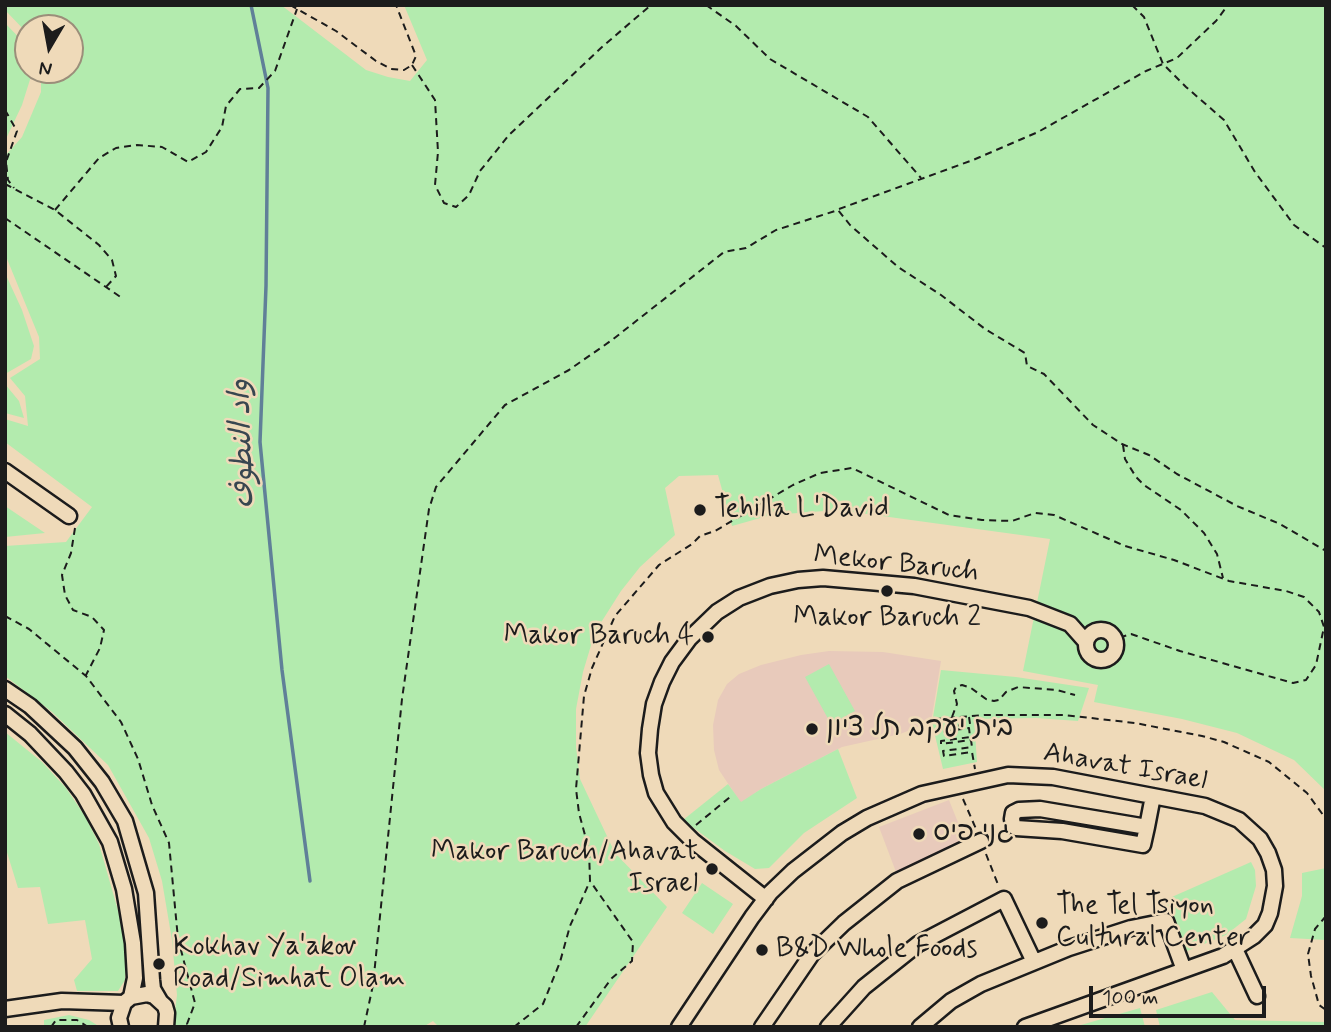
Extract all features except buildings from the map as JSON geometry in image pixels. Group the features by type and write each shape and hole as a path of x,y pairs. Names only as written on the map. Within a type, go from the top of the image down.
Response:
{"street":[{"path":"5,471 69,516"},
{"name":"Mekor Baruch","path":"766,899 685,834 664,807 656,793 651,775 648,753 654,704 672,662 689,639 717,612 739,598 770,586 798,580 836,579 914,586 1029,608 1070,624 1090,636"},
{"path":"1104,630 1115,639 1114,653 1110,657 1095,659 1087,652 1090,636 1104,630"},
{"path":"5,689 30,706 75,748 102,782 125,821 146,893 153,989 167,1013 166,1027"},
{"path":"5,714 30,734 66,772 110,842 124,888 133,943 135,978 119,1018 121,1027"},
{"name":"Ahavat Israel","path":"679,1027 766,899 816,852 867,818 922,794 976,780 1032,775 1205,806 1239,820 1255,833 1268,853 1274,870 1275,886 1265,925 1254,936 1223,956 1025,1027"},
{"path":"1147,828 1040,809 1019,810 1013,813 1012,819 1016,828 1062,831 1143,845 1147,828 1153,796"},
{"path":"762,1027 812,954 844,923 897,881 981,841"},
{"path":"828,1027 864,987 918,944 1004,899 1034,961"},
{"path":"920,1027 951,1001 981,984 1034,961 1131,928 1166,921 1184,970"},
{"path":"1235,949 1257,996"},
{"path":"5,1009 44,1003 128,1000 147,994 160,1001"},
{"path":"77,1003 107,1014 121,1027"}],"path":[{"path":"290,5 336,32 376,61 391,69 404,70 412,65 416,56 396,5"},
{"path":"412,65 435,100 438,152 435,184 444,203 456,207 470,195 480,171 509,135 602,47 651,5"},
{"path":"706,5 736,26 770,59 868,117 922,178"},
{"path":"1132,5 1144,17 1163,64 1186,88 1224,120 1255,172 1294,225 1326,248"},
{"path":"364,1027 373,985 402,699 429,509 436,487 505,405 569,370 724,252 746,248 776,230 973,160 1038,132 1177,58 1216,21 1228,5"},
{"path":"55,211 99,158 116,148 137,145 162,147 188,163 206,152 222,127 226,106 240,89 259,88 275,72 297,9"},
{"path":"5,110 18,131 6,162 8,180 15,188"},
{"path":"5,184 55,211 99,245 113,260 116,276 106,287"},
{"path":"838,210 850,225 898,267 941,295 985,329 1025,353 1027,366 1044,374 1093,425 1122,444 1149,455 1237,506 1280,524 1326,551"},
{"path":"5,218 122,298"},
{"path":"1122,444 1125,459 1136,477 1181,510 1203,533 1217,554 1223,579"},
{"path":"513,1027 543,1004 560,962 570,926 590,881 589,850 576,789 584,696 592,668 615,616 659,565 700,536 793,485 820,473 852,468 949,515 1012,521 1035,513 1054,515 1125,546 1174,560 1223,579 1304,597 1319,612 1324,627 1316,664 1306,680 1293,683 1131,634 1115,639"},
{"path":"69,516 75,524 71,553 62,575 65,595 74,610 92,617 104,630 100,648 86,676"},
{"path":"5,616 29,629 86,676 121,722 138,759 152,805 169,844 177,939 195,1003 188,1027"},
{"path":"952,718 957,705 954,691 962,685 994,701 1018,687 1057,690 1075,695"},
{"path":"936,719 1028,713 1102,719 1176,730 1224,742 1269,762 1307,793 1326,819"},
{"path":"968,716 970,724 938,728 939,732 969,728 970,737 941,741 941,744 971,740 972,747 943,751 944,756 972,752 976,780"},
{"path":"958,785 1004,899"},
{"path":"685,834 730,797"},
{"path":"576,1027 611,979 632,961 633,942 590,881"},
{"path":"1326,916 1315,929 1308,954 1315,994 1319,1005 1326,1010"},
{"path":"51,1027 56,1020 77,1020 88,1027"}],"shaded area":[{"name":"בית יעקב תל ציון","path":"829,651 883,652 941,661 931,722 900,734 842,747 761,789 741,803 719,770 714,750 713,725 718,700 727,684 739,674 761,665"},
{"path":"949,800 967,845 896,872 879,827"}],"green space":[{"path":"5,5 281,5 366,70 410,81 427,60 404,5 1326,5 1326,791 1294,760 1237,733 1094,702 1098,685 1023,671 1050,539 838,510 771,515 732,526 718,475 679,476 665,488 675,535 640,567 595,632 576,709 576,747 580,779 615,853 667,907 585,1027 439,1027 433,1021 423,1027 173,1027 177,995 172,940 162,881 149,838 108,765 52,712 5,676 5,546 66,542 92,507 5,442 5,419 28,426 25,396 10,378 40,359 39,337 5,254 5,156 22,137 41,92 41,84 84,84 84,14 14,14 14,19 5,10"},
{"path":"5,23 14,32 14,84 29,84 5,141"},
{"path":"5,273 22,310 34,346 31,359 5,374"},
{"path":"5,384 19,401 24,418 5,413"},
{"path":"5,506 45,533 5,537"},
{"path":"829,664 855,711 831,724 805,677"},
{"path":"941,670 1016,677 1089,688 1078,721 1036,718 974,719 977,762 943,769 932,723"},
{"path":"5,732 42,762 66,788 85,816 99,844 123,928 126,970 125,980 118,991 77,991 74,980 92,959 85,920 48,924 40,887 18,888 5,846"},
{"path":"838,749 857,798 804,833 769,868 755,869 683,820 728,784 741,802"},
{"path":"1251,862 1255,870 1256,886 1246,919 1226,935 1187,951 1165,900"},
{"path":"1326,868 1326,940 1290,938 1302,896 1302,873"},
{"path":"702,883 733,904 713,934 682,913"},
{"path":"1212,992 1235,1020 1326,1022 1326,1027 1160,1027 1156,1010"},
{"path":"1140,1008 1145,1027 1074,1027"},
{"path":"69,1015 89,1020 100,1027 44,1027 44,1020"}],"waterway":[{"name":"واد النطوف","path":"251,5 268,88 266,286 260,442 282,670 310,881"}],"place":[{"name":"Tehilla L'David","path":"700,510"},
{"name":"Makor Baruch 2","path":"887,591"},
{"name":"Makor Baruch 4","path":"708,637"},
{"name":"בית יעקב תל ציון","path":"812,729"},
{"name":"גני פיס","path":"919,834"},
{"name":"Makor Baruch/Ahavat Israel","path":"712,869"},
{"name":"The Tel Tsiyon Cultural Center","path":"1042,923"},
{"name":"B&D Whole Foods","path":"762,950"},
{"name":"Kokhav Ya'akov Road/Simhat Olam","path":"159,964"}]}
